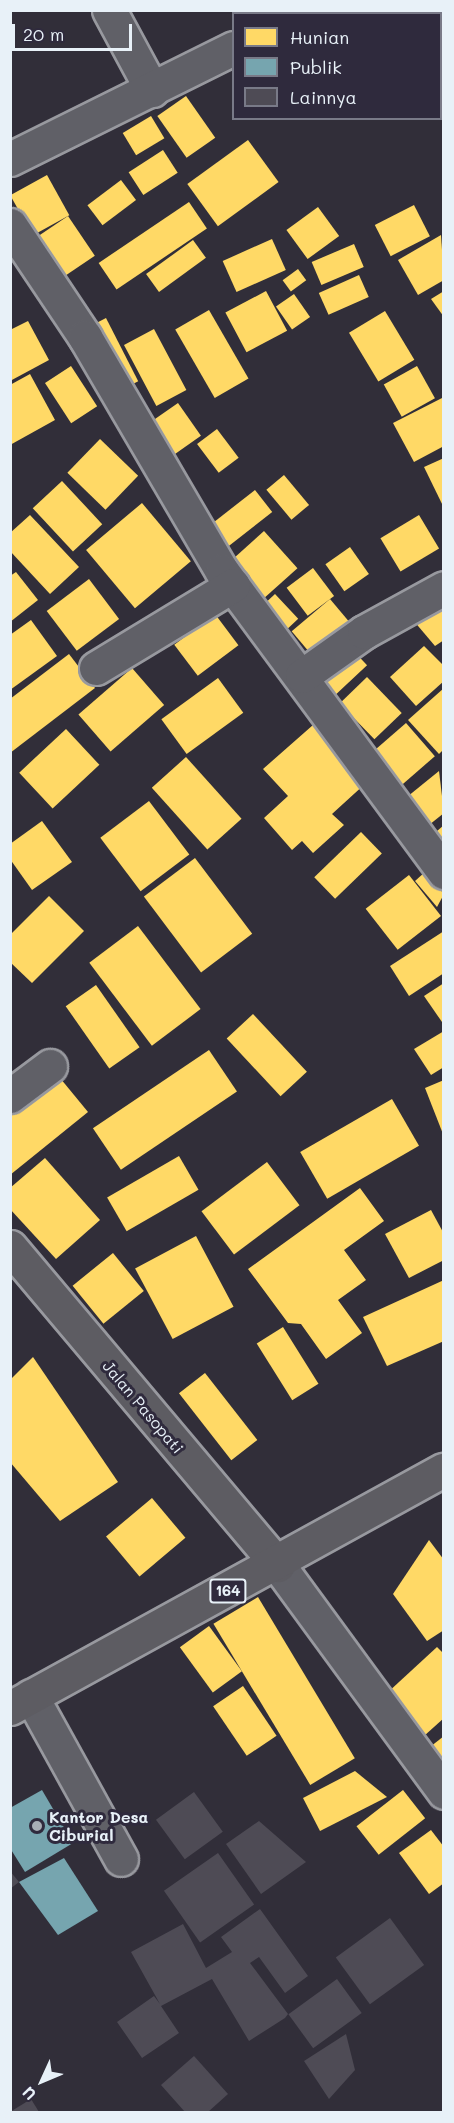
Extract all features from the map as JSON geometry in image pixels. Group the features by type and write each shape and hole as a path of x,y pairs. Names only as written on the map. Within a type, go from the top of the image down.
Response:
{"main road":[{"name":"Jalan Pasopati","path":"10,1247 278,1565"},
{"name":"164","path":"21,1702 278,1565 444,1469"}],"street":[{"path":"109,10 152,90"},
{"path":"10,159 232,49"},
{"path":"10,225 85,337 180,507 233,585 444,872"},
{"path":"96,668 233,585"},
{"path":"302,676 364,632 444,588"},
{"path":"10,1096 50,1066"},
{"path":"278,1565 444,1792"},
{"path":"21,1702 121,1858"}],"building: Hunian":[{"path":"186,96 215,138 187,158 157,116"},
{"path":"151,116 164,138 136,155 123,133"},
{"path":"248,140 279,182 218,226 187,184"},
{"path":"163,150 178,173 143,195 129,172"},
{"path":"47,175 69,215 33,236 10,195"},
{"path":"121,180 136,200 103,225 87,205"},
{"path":"189,202 207,229 117,289 99,263"},
{"path":"414,205 430,236 391,256 375,225"},
{"path":"318,207 339,236 308,259 286,230"},
{"path":"68,216 95,256 60,279 33,239"},
{"path":"441,235 444,280 418,295 398,260"},
{"path":"272,239 286,270 236,292 223,261"},
{"path":"193,240 206,258 159,292 146,274"},
{"path":"354,244 364,267 321,285 312,262"},
{"path":"298,269 306,280 291,291 283,280"},
{"path":"359,275 369,297 329,315 319,293"},
{"path":"266,291 287,331 247,352 225,313"},
{"path":"444,291 444,317 431,299"},
{"path":"294,294 310,317 292,330 276,307"},
{"path":"209,310 248,378 215,398 175,330"},
{"path":"385,311 414,360 378,381 349,333"},
{"path":"106,318 138,381 121,390 89,327"},
{"path":"28,321 49,360 10,381 10,330"},
{"path":"154,329 186,390 156,406 124,345"},
{"path":"71,366 97,406 71,423 45,383"},
{"path":"417,366 435,398 402,417 384,384"},
{"path":"30,374 55,420 10,445 10,385"},
{"path":"444,397 444,446 414,462 393,423"},
{"path":"178,403 201,436 169,458 146,425"},
{"path":"217,429 239,458 219,473 197,444"},
{"path":"100,439 138,476 105,510 67,473"},
{"path":"444,458 444,508 424,467"},
{"path":"284,475 309,505 291,520 266,490"},
{"path":"62,481 102,524 73,551 33,508"},
{"path":"255,490 272,512 225,549 208,527"},
{"path":"142,503 191,561 135,608 86,550"},
{"path":"30,515 79,567 50,594 10,551 10,533"},
{"path":"419,515 439,548 401,572 380,538"},
{"path":"264,531 297,568 260,602 227,564"},
{"path":"350,547 369,574 344,591 325,564"},
{"path":"313,568 334,596 308,616 287,588"},
{"path":"16,572 38,600 10,622 10,576"},
{"path":"89,579 119,619 77,651 47,611"},
{"path":"275,594 298,619 283,633 260,608"},
{"path":"330,599 352,625 314,657 292,631"},
{"path":"438,600 444,607 444,640 435,646 413,620"},
{"path":"215,614 238,645 198,676 174,645"},
{"path":"31,620 57,656 10,690 10,635"},
{"path":"424,646 444,666 444,681 416,706 390,677"},
{"path":"350,647 367,665 330,699 313,681"},
{"path":"69,654 95,688 10,753 10,699"},
{"path":"132,668 164,705 111,752 78,715"},
{"path":"367,677 402,713 374,739 340,703"},
{"path":"218,678 243,713 187,754 161,719"},
{"path":"444,688 444,749 439,754 408,720"},
{"path":"406,723 435,756 401,786 372,753"},
{"path":"313,725 366,783 332,814 344,825 313,853 302,841 292,850 264,818 288,796 263,769"},
{"path":"66,729 99,765 53,808 19,773"},
{"path":"186,757 242,819 207,849 152,788"},
{"path":"439,771 444,813 424,829 402,801"},
{"path":"149,801 189,855 141,891 100,838"},
{"path":"42,821 72,862 32,890 10,859 10,844"},
{"path":"444,825 444,855 429,838"},
{"path":"361,832 382,854 335,899 314,877"},
{"path":"195,858 252,934 201,972 144,897"},
{"path":"425,872 444,894 437,907 415,881"},
{"path":"409,875 441,916 398,950 366,909"},
{"path":"49,896 84,931 32,983 10,962 10,935"},
{"path":"138,926 201,1009 152,1046 89,963"},
{"path":"444,931 444,973 409,996 390,966"},
{"path":"444,983 444,1021 442,1022 424,996"},
{"path":"96,985 140,1047 109,1068 66,1006"},
{"path":"253,1014 307,1072 281,1096 227,1039"},
{"path":"444,1031 444,1067 431,1075 414,1049"},
{"path":"209,1050 237,1091 121,1170 93,1128"},
{"path":"51,1067 88,1112 10,1175 10,1099"},
{"path":"444,1080 444,1134 443,1134 425,1088"},
{"path":"392,1099 419,1146 327,1199 300,1152"},
{"path":"179,1156 198,1190 127,1231 107,1198"},
{"path":"45,1158 100,1220 56,1259 10,1209 10,1188"},
{"path":"267,1162 299,1205 234,1254 202,1211"},
{"path":"360,1188 384,1221 344,1250 366,1280 338,1300 362,1333 326,1359 301,1324 288,1323 248,1269"},
{"path":"431,1210 444,1234 444,1260 409,1278 385,1234"},
{"path":"196,1236 234,1307 173,1339 135,1268"},
{"path":"113,1253 144,1291 103,1324 73,1286"},
{"path":"444,1280 444,1341 387,1366 363,1317"},
{"path":"283,1327 319,1384 292,1400 257,1343"},
{"path":"33,1357 118,1482 60,1521 10,1462 10,1380"},
{"path":"205,1373 257,1440 231,1460 179,1393"},
{"path":"152,1498 185,1538 139,1576 106,1537"},
{"path":"429,1540 444,1560 444,1630 427,1641 393,1594"},
{"path":"258,1597 355,1758 310,1785 213,1624"},
{"path":"209,1626 242,1671 213,1692 180,1647"},
{"path":"437,1647 444,1654 444,1718 424,1736 386,1694"},
{"path":"243,1686 277,1736 247,1756 213,1706"},
{"path":"444,1736 444,1762 430,1747"},
{"path":"355,1771 387,1797 320,1831 303,1798"},
{"path":"403,1790 425,1818 379,1855 357,1826"},
{"path":"431,1830 444,1847 444,1883 429,1894 399,1853"}],"building: Publik":[{"name":"Kantor Desa Ciburial","path":"42,1790 73,1843 25,1872 10,1848 10,1808"},
{"name":"Kantor Desa Ciburial","path":"64,1858 98,1911 58,1935 19,1882"}],"building: Lainnya":[{"path":"194,1792 223,1832 185,1859 156,1820"},
{"path":"259,1821 306,1862 261,1894 226,1844"},
{"path":"218,1853 254,1905 200,1942 164,1891"},
{"path":"10,1871 19,1882 10,1889"},
{"path":"260,1909 308,1976 285,1993 259,1957 250,1963 288,2014 285,2018 249,2041 212,1979 161,2006 179,2033 142,2058 117,2022 154,1996 160,2004 131,1952 183,1924 206,1968 232,1952 221,1937"},
{"path":"390,1918 424,1965 370,2004 336,1957"},
{"path":"337,1979 362,2013 313,2048 288,2014"},
{"path":"346,2034 355,2070 329,2099 304,2061"},
{"path":"194,2056 228,2094 208,2112 185,2112 161,2085"},
{"path":"31,2099 39,2112 10,2112"}],"place":[{"name":"Kantor Desa Ciburial","path":"37,1826"}]}
